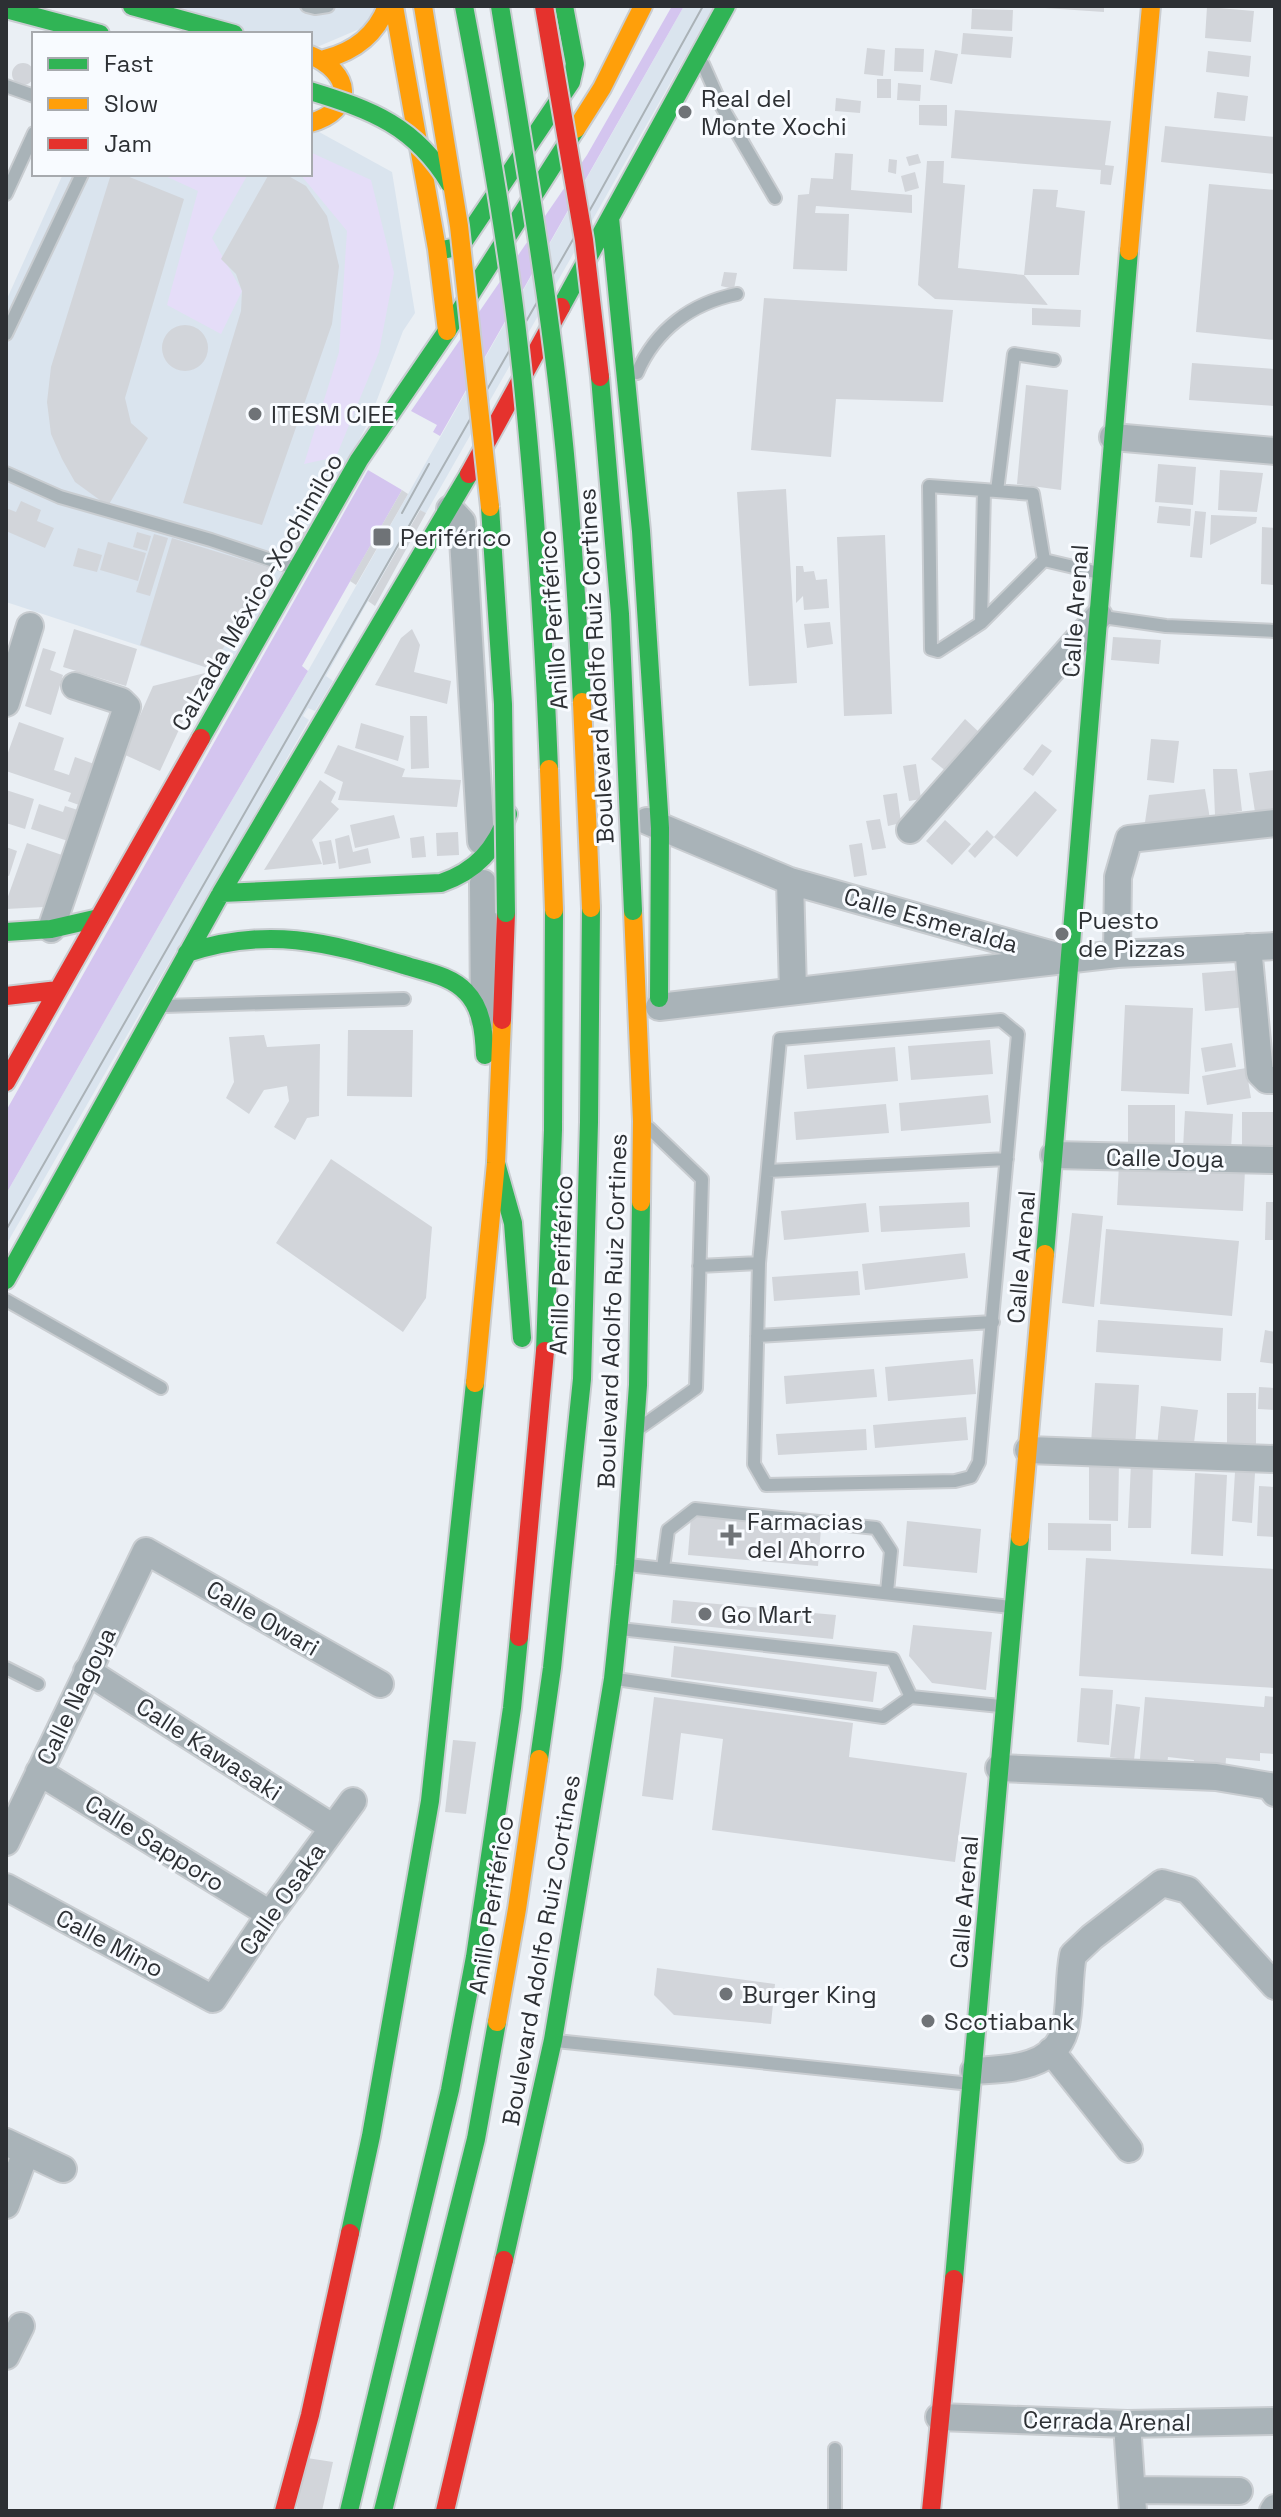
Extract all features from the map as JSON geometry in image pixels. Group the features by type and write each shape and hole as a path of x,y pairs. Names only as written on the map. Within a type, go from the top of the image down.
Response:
{"main road":[{"path":"132,6 227,32"},
{"path":"317,57 349,52 360,45 378,25 387,6"},
{"path":"394,6 437,249 447,331"},
{"path":"284,2511 310,2415 371,2136 430,1801 465,1492 499,1123 508,814 503,666 492,498 455,194 423,6"},
{"name":"Anillo Periférico","path":"349,2511 450,2090 475,1957 512,1708 539,1429 553,1130 554,910 544,651 522,366 510,268 464,6"},
{"name":"Anillo Periférico","path":"383,2511 476,2139 517,1909 552,1668 582,1379 591,908 585,714 565,455 544,278 500,6"},
{"name":"Boulevard Adolfo Ruiz Cortines","path":"446,2510 553,2040 613,1679 638,1385 642,1121 626,708 608,450 598,360 573,176 544,6"},
{"path":"437,249 450,250 464,241 571,82 575,64 564,6"},
{"path":"564,6 578,22 588,27"},
{"path":"6,1280 221,893 450,509 726,6"},
{"name":"Calle Arenal","path":"931,2511 974,2077 1004,1707 1072,960 1151,6"},
{"path":"6,9 102,29"},
{"path":"611,30 631,21 641,10"},
{"name":"Calzada México-Xochimilco","path":"6,1082 359,460 447,331 602,88 641,10"},
{"path":"312,122 328,118 343,97 342,79 332,64 317,57"},
{"path":"312,92 361,106 400,126 435,159 455,194"},
{"path":"610,218 641,531 660,828 659,1007 642,1121"},
{"path":"221,893 427,885 454,879 477,866 497,843 508,814"},
{"path":"6,932 51,929 99,918"},
{"path":"187,953 221,942 296,939 324,943 452,981 475,1002 484,1025 485,1063 499,1123"},
{"path":"6,996 58,990"},
{"path":"496,1163 513,1223 522,1333 539,1429"}],"street":[{"path":"1113,437 1275,451"},
{"path":"450,509 462,522 481,841"},
{"path":"910,830 1099,616"},
{"path":"6,703 12,664 30,626"},
{"path":"51,929 127,707 121,701 75,686"},
{"name":"Calle Esmeralda","path":"630,812 660,828 790,881 1072,960"},
{"path":"1117,954 1118,877 1129,839 1275,823"},
{"path":"790,881 793,991"},
{"path":"483,883 484,1025"},
{"name":"Calle Esmeralda","path":"659,1007 1117,954 1275,946"},
{"path":"1248,947 1260,1073 1267,1080 1275,1080"},
{"name":"Calle Joya","path":"1054,1155 1275,1160"},
{"path":"1028,1450 1275,1459"},
{"name":"Calle Nagoya","path":"6,1842 146,1551"},
{"name":"Calle Owari","path":"146,1551 380,1684"},
{"name":"Calle Kawasaki","path":"87,1671 332,1827"},
{"path":"999,1768 1216,1777 1263,1788 1275,1766"},
{"name":"Calle Sapporo","path":"39,1772 270,1914"},
{"name":"Calle Osaka","path":"213,1999 270,1914 353,1801"},
{"path":"974,2077 1036,2062 1057,2047 1065,2031 1073,1955 1162,1883 1188,1890 1275,1986"},
{"name":"Calle Mino","path":"6,1887 213,1999"},
{"path":"1051,2051 1129,2149"},
{"path":"6,2205 16,2147 63,2169"},
{"path":"6,2356 21,2326"},
{"name":"Cerrada Arenal","path":"939,2417 1127,2424 1275,2421"},
{"path":"1127,2424 1132,2500 1239,2491"}],"lane":[{"path":"307,6 328,6"},
{"path":"700,55 722,107 775,198"},
{"path":"6,86 32,95"},
{"path":"6,194 32,137"},
{"path":"6,334 81,176"},
{"path":"628,402 638,369 669,326 701,304 737,294"},
{"path":"981,623 991,490 1014,354 1054,360"},
{"path":"6,473 60,497 211,540 297,569"},
{"path":"929,486 1033,494 1044,560 981,623 938,651 931,649 929,486"},
{"path":"1044,560 1102,574"},
{"path":"1099,616 1166,626 1275,631"},
{"path":"157,1006 404,999"},
{"path":"1001,1020 1018,1034 979,1462 971,1477 955,1481 766,1485 754,1464 759,1263 768,1171 780,1039 1001,1020"},
{"path":"635,1431 696,1388 702,1179 642,1121"},
{"path":"768,1171 1007,1159"},
{"path":"699,1266 759,1263"},
{"path":"6,1300 161,1388"},
{"path":"757,1336 993,1322"},
{"path":"663,1568 668,1530 695,1509 876,1528 891,1551 887,1592"},
{"path":"625,1565 1014,1608"},
{"path":"618,1629 893,1659 911,1697"},
{"path":"6,1668 38,1684"},
{"path":"613,1679 883,1717 911,1697 1004,1707"},
{"path":"553,2040 974,2077"},
{"path":"835,2449 835,2511"}],"shaded area":[{"path":"162,6 379,6 376,22 312,49 312,32 249,32"},
{"path":"672,6 684,6 440,436 433,432 437,425 411,411 587,155"},
{"path":"684,6 714,6 426,513 419,510 326,676 333,681 315,711 308,708 303,716 309,720 6,1245 6,1194 308,671"},
{"path":"312,128 392,172 415,313 403,331 369,421 235,677 6,602 6,301 62,176 312,176"},
{"path":"312,153 371,180 394,273 379,352 336,457 304,464 339,352 347,231 302,176 312,176"},
{"path":"165,176 247,176 212,238 242,291 221,334 167,305 198,191"},
{"path":"368,470 402,490 302,666 308,671 6,1194 6,1111"}],"building":[{"path":"1104,6 1104,12 1045,8"},
{"path":"1207,7 1254,11 1251,42 1205,38"},
{"path":"972,9 1013,10 1012,31 971,29"},
{"path":"963,33 1013,37 1011,58 961,54"},
{"path":"867,48 885,50 883,76 864,74"},
{"path":"895,48 924,49 923,72 894,71"},
{"path":"935,50 958,54 952,84 930,80"},
{"path":"1208,51 1251,56 1249,77 1206,72"},
{"path":"23,63 31,66 31,82 23,85 15,82 12,74 15,66"},
{"path":"877,79 891,79 891,98 877,98"},
{"path":"898,83 921,85 920,101 897,100"},
{"path":"1217,92 1248,96 1245,121 1214,118"},
{"path":"836,98 861,101 860,113 835,111"},
{"path":"919,105 947,105 947,126 919,125"},
{"path":"955,110 1111,121 1105,165 1114,166 1111,185 1100,184 1101,170 951,158"},
{"path":"1165,126 1275,137 1275,174 1161,162"},
{"path":"835,153 853,154 851,190 912,195 912,213 816,206 815,213 849,214 847,271 793,269 798,195 809,194 811,178 833,179"},
{"path":"918,154 921,163 909,166 906,157"},
{"path":"889,159 897,160 896,174 888,172"},
{"path":"927,161 944,161 943,183 965,185 958,268 1024,275 1048,305 935,299 918,285"},
{"path":"915,172 919,188 905,192 901,176"},
{"path":"110,176 127,176 184,199 125,398 131,423 148,438 108,506 75,482 51,434 47,402 51,367"},
{"name":"ITESM CIEE","path":"268,176 288,176 306,186 327,216 339,266 332,324 262,525 183,503 241,311 242,291 236,274 221,259"},
{"path":"1209,184 1275,190 1275,340 1196,332"},
{"path":"1033,189 1058,190 1056,207 1085,211 1079,275 1024,275"},
{"path":"724,272 737,273 734,289 721,286"},
{"path":"764,298 953,310 943,402 836,399 831,457 751,450"},
{"path":"1032,308 1081,310 1080,327 1032,325"},
{"path":"185,325 201,332 208,348 201,364 185,371 169,364 162,348 169,332"},
{"path":"1192,363 1275,369 1275,406 1189,400"},
{"path":"1026,385 1068,390 1061,490 1017,484"},
{"path":"1158,464 1196,467 1193,505 1155,502"},
{"path":"1220,470 1263,473 1257,512 1218,510"},
{"path":"786,489 797,683 749,686 737,492"},
{"path":"402,490 408,494 356,585 350,581"},
{"path":"21,501 41,510 37,521 54,528 45,548 6,531 6,508 16,512"},
{"path":"1159,506 1191,509 1190,526 1157,523"},
{"path":"420,510 426,513 375,606 368,601"},
{"path":"1195,511 1206,512 1202,558 1190,557"},
{"path":"1211,515 1257,517 1256,523 1210,545"},
{"path":"294,520 310,529 297,552 281,544"},
{"path":"1262,527 1275,528 1275,585 1261,584"},
{"path":"137,532 151,536 147,551 133,547"},
{"path":"154,534 168,538 150,596 136,592"},
{"path":"885,535 892,714 844,716 837,537"},
{"path":"172,538 270,568 211,669 140,645"},
{"path":"108,542 146,553 138,581 100,570"},
{"path":"78,548 102,555 97,572 73,566"},
{"path":"796,566 803,566 804,572 814,571 816,580 827,579 829,608 804,610 803,596 796,603"},
{"path":"830,622 833,644 807,648 804,624"},
{"path":"74,629 137,649 126,686 63,667"},
{"path":"412,629 420,645 414,672 451,681 447,704 375,685 401,638"},
{"path":"1113,637 1161,640 1159,664 1111,660"},
{"path":"43,648 56,652 50,670 63,675 51,715 25,706"},
{"path":"205,673 160,771 123,754 153,686"},
{"path":"410,716 427,716 429,768 411,769"},
{"path":"965,719 980,733 947,772 931,759"},
{"path":"19,722 64,738 54,770 69,775 75,757 94,764 79,805 68,801 71,793 6,771 6,758"},
{"path":"361,723 404,736 398,761 355,748"},
{"path":"1151,739 1179,741 1174,783 1147,780"},
{"path":"1042,744 1052,751 1033,776 1023,769"},
{"path":"338,745 405,769 402,777 461,780 457,807 338,800 343,782 324,773"},
{"path":"916,764 921,799 909,801 903,766"},
{"path":"1213,769 1237,769 1242,811 1215,815"},
{"path":"1275,770 1275,809 1255,812 1249,773"},
{"path":"320,780 336,792 331,802 339,809 312,840 322,864 264,870"},
{"path":"1205,789 1210,819 1144,829 1149,795"},
{"path":"6,790 34,799 25,829 6,823"},
{"path":"1035,791 1057,810 1017,857 994,837"},
{"path":"897,793 901,823 888,826 883,795"},
{"path":"39,804 63,812 65,806 78,810 68,841 31,829"},
{"path":"394,815 400,838 355,848 350,825"},
{"path":"880,819 886,848 872,850 866,821"},
{"path":"945,820 971,844 952,865 926,841"},
{"path":"987,830 994,837 975,858 968,851"},
{"path":"458,832 459,855 437,856 436,833"},
{"path":"349,835 353,852 368,848 371,863 339,869 335,839"},
{"path":"424,836 426,857 412,858 410,838"},
{"path":"331,840 336,863 323,865 319,842"},
{"path":"27,843 62,855 44,907 6,909 6,902"},
{"path":"862,843 867,875 854,877 849,845"},
{"path":"6,847 17,851 9,876 6,875"},
{"path":"1242,970 1246,1007 1205,1011 1202,973"},
{"path":"1125,1005 1193,1008 1189,1094 1121,1091"},
{"path":"348,1030 413,1030 412,1097 347,1096"},
{"path":"264,1035 267,1047 320,1044 319,1116 307,1118 295,1140 274,1127 289,1101 287,1086 264,1090 249,1114 226,1098 234,1082 229,1037"},
{"path":"990,1040 993,1074 911,1080 908,1046"},
{"path":"1232,1043 1236,1067 1205,1072 1201,1048"},
{"path":"895,1047 898,1081 807,1089 804,1055"},
{"path":"1246,1068 1251,1098 1207,1105 1202,1076"},
{"path":"988,1095 991,1123 901,1131 899,1103"},
{"path":"886,1104 889,1133 796,1140 794,1112"},
{"path":"1128,1105 1175,1105 1175,1144 1128,1143"},
{"path":"1185,1111 1233,1114 1231,1150 1183,1148"},
{"path":"1242,1112 1275,1112 1275,1148 1242,1147"},
{"path":"331,1159 432,1227 426,1298 403,1332 276,1243"},
{"path":"1119,1163 1245,1170 1243,1211 1117,1205"},
{"path":"969,1202 970,1227 881,1232 879,1206"},
{"path":"1266,1202 1275,1202 1275,1240 1265,1240"},
{"path":"866,1203 869,1232 784,1240 781,1211"},
{"path":"1072,1213 1103,1216 1094,1307 1062,1303"},
{"path":"1106,1229 1239,1241 1232,1316 1100,1304"},
{"path":"965,1253 968,1278 865,1290 862,1264"},
{"path":"858,1271 860,1295 774,1301 772,1277"},
{"path":"1098,1320 1223,1328 1221,1361 1096,1352"},
{"path":"1265,1330 1275,1332 1275,1364 1260,1362"},
{"path":"973,1359 976,1394 888,1401 885,1367"},
{"path":"874,1369 877,1397 786,1404 784,1376"},
{"path":"1095,1383 1139,1385 1135,1447 1091,1444"},
{"path":"1259,1387 1275,1388 1275,1410 1258,1409"},
{"path":"1227,1393 1256,1393 1256,1448 1227,1448"},
{"path":"1161,1406 1198,1410 1193,1451 1157,1447"},
{"path":"966,1417 968,1440 875,1448 873,1425"},
{"path":"866,1429 867,1450 778,1455 776,1434"},
{"path":"1089,1460 1119,1460 1118,1521 1089,1520"},
{"path":"1131,1463 1153,1464 1151,1528 1128,1528"},
{"path":"1235,1472 1255,1473 1252,1523 1232,1521"},
{"path":"1195,1473 1227,1475 1223,1556 1191,1554"},
{"path":"1259,1486 1275,1487 1275,1537 1257,1536"},
{"path":"691,1516 821,1528 818,1566 688,1555"},
{"path":"907,1521 981,1529 977,1573 903,1566"},
{"path":"1048,1523 1111,1524 1111,1551 1048,1550"},
{"path":"1086,1558 1275,1569 1275,1688 1079,1676"},
{"path":"673,1600 836,1615 833,1639 671,1623"},
{"path":"913,1625 992,1632 986,1690 932,1683 909,1656"},
{"path":"674,1646 877,1672 873,1702 671,1677"},
{"path":"1081,1688 1113,1690 1109,1745 1077,1742"},
{"path":"1265,1696 1275,1697 1275,1754 1260,1753 1260,1761 1226,1758 1225,1773 1193,1771 1194,1760 1168,1757 1166,1774 1139,1771 1145,1697 1264,1707"},
{"path":"654,1697 853,1723 849,1757 967,1773 955,1862 712,1830 723,1739 681,1733 673,1800 642,1796"},
{"path":"1116,1704 1140,1707 1134,1760 1110,1757"},
{"path":"453,1740 476,1742 466,1814 445,1812"},
{"path":"657,1968 775,1984 771,2024 674,2015 654,1995"},
{"path":"307,2458 333,2462 322,2511 296,2511"}],"tram line":[{"path":"6,1230 595,201 703,6"},
{"path":"402,513 429,464"}],"traffic: fast":[{"path":"132,6 227,32"},
{"path":"464,6 499,203 522,378 537,546 549,769"},
{"path":"500,6 559,398 573,550 582,702"},
{"path":"442,250 457,247 464,241 571,82 575,64 564,6"},
{"path":"561,307 726,6"},
{"path":"6,9 92,32"},
{"path":"312,92 372,113 407,134 436,164 450,184"},
{"path":"201,738 359,460 447,331 576,129"},
{"path":"610,218 641,531 660,828 659,998"},
{"path":"1045,1254 1129,251"},
{"path":"600,377 620,614 633,911"},
{"path":"6,1280 221,893 469,474"},
{"path":"490,507 503,704 506,913"},
{"path":"221,893 441,883 465,872 483,857 497,838 508,814"},
{"path":"539,1759 552,1668 582,1379 591,908"},
{"path":"545,1351 553,1130 554,910"},
{"path":"6,932 51,929 99,918"},
{"path":"187,953 244,940 296,940 348,950 437,975 460,986 476,1006 485,1055"},
{"path":"496,1163 513,1223 522,1338"},
{"path":"504,2260 553,2040 613,1679 638,1385 641,1202"},
{"path":"350,2233 371,2136 430,1801 475,1383"},
{"path":"954,2279 1020,1537"},
{"path":"349,2511 450,2090 475,1957 512,1708 519,1637"},
{"path":"383,2511 476,2139 497,2022"}],"traffic: slow":[{"path":"325,59 363,40 377,25 387,6"},
{"path":"394,6 437,249 447,331"},
{"path":"423,6 459,226 490,507"},
{"path":"576,129 602,88 643,6"},
{"path":"1129,251 1151,6"},
{"path":"312,56 334,71 343,90 336,109 312,122"},
{"path":"582,702 591,908"},
{"path":"549,769 554,910"},
{"path":"633,911 642,1121 641,1202"},
{"path":"475,1383 496,1163 502,1020"},
{"path":"1020,1537 1045,1254"},
{"path":"497,2022 539,1759"}],"traffic: jam":[{"path":"544,6 584,240 600,377"},
{"path":"469,474 561,307"},
{"path":"6,1082 201,738"},
{"path":"502,1020 506,913"},
{"path":"6,996 58,990"},
{"path":"519,1637 545,1351"},
{"path":"284,2511 310,2415 350,2233"},
{"path":"445,2511 504,2260"},
{"path":"931,2511 954,2279"}],"place":[{"name":"Real del Monte Xochi","path":"685,112"},
{"name":"ITESM CIEE","path":"255,414"},
{"name":"Periférico","path":"382,537"},
{"name":"Puesto de Pizzas","path":"1062,934"},
{"name":"Farmacias del Ahorro","path":"731,1535"},
{"name":"Go Mart","path":"705,1614"},
{"name":"Burger King","path":"726,1994"},
{"name":"Scotiabank","path":"928,2021"}]}
